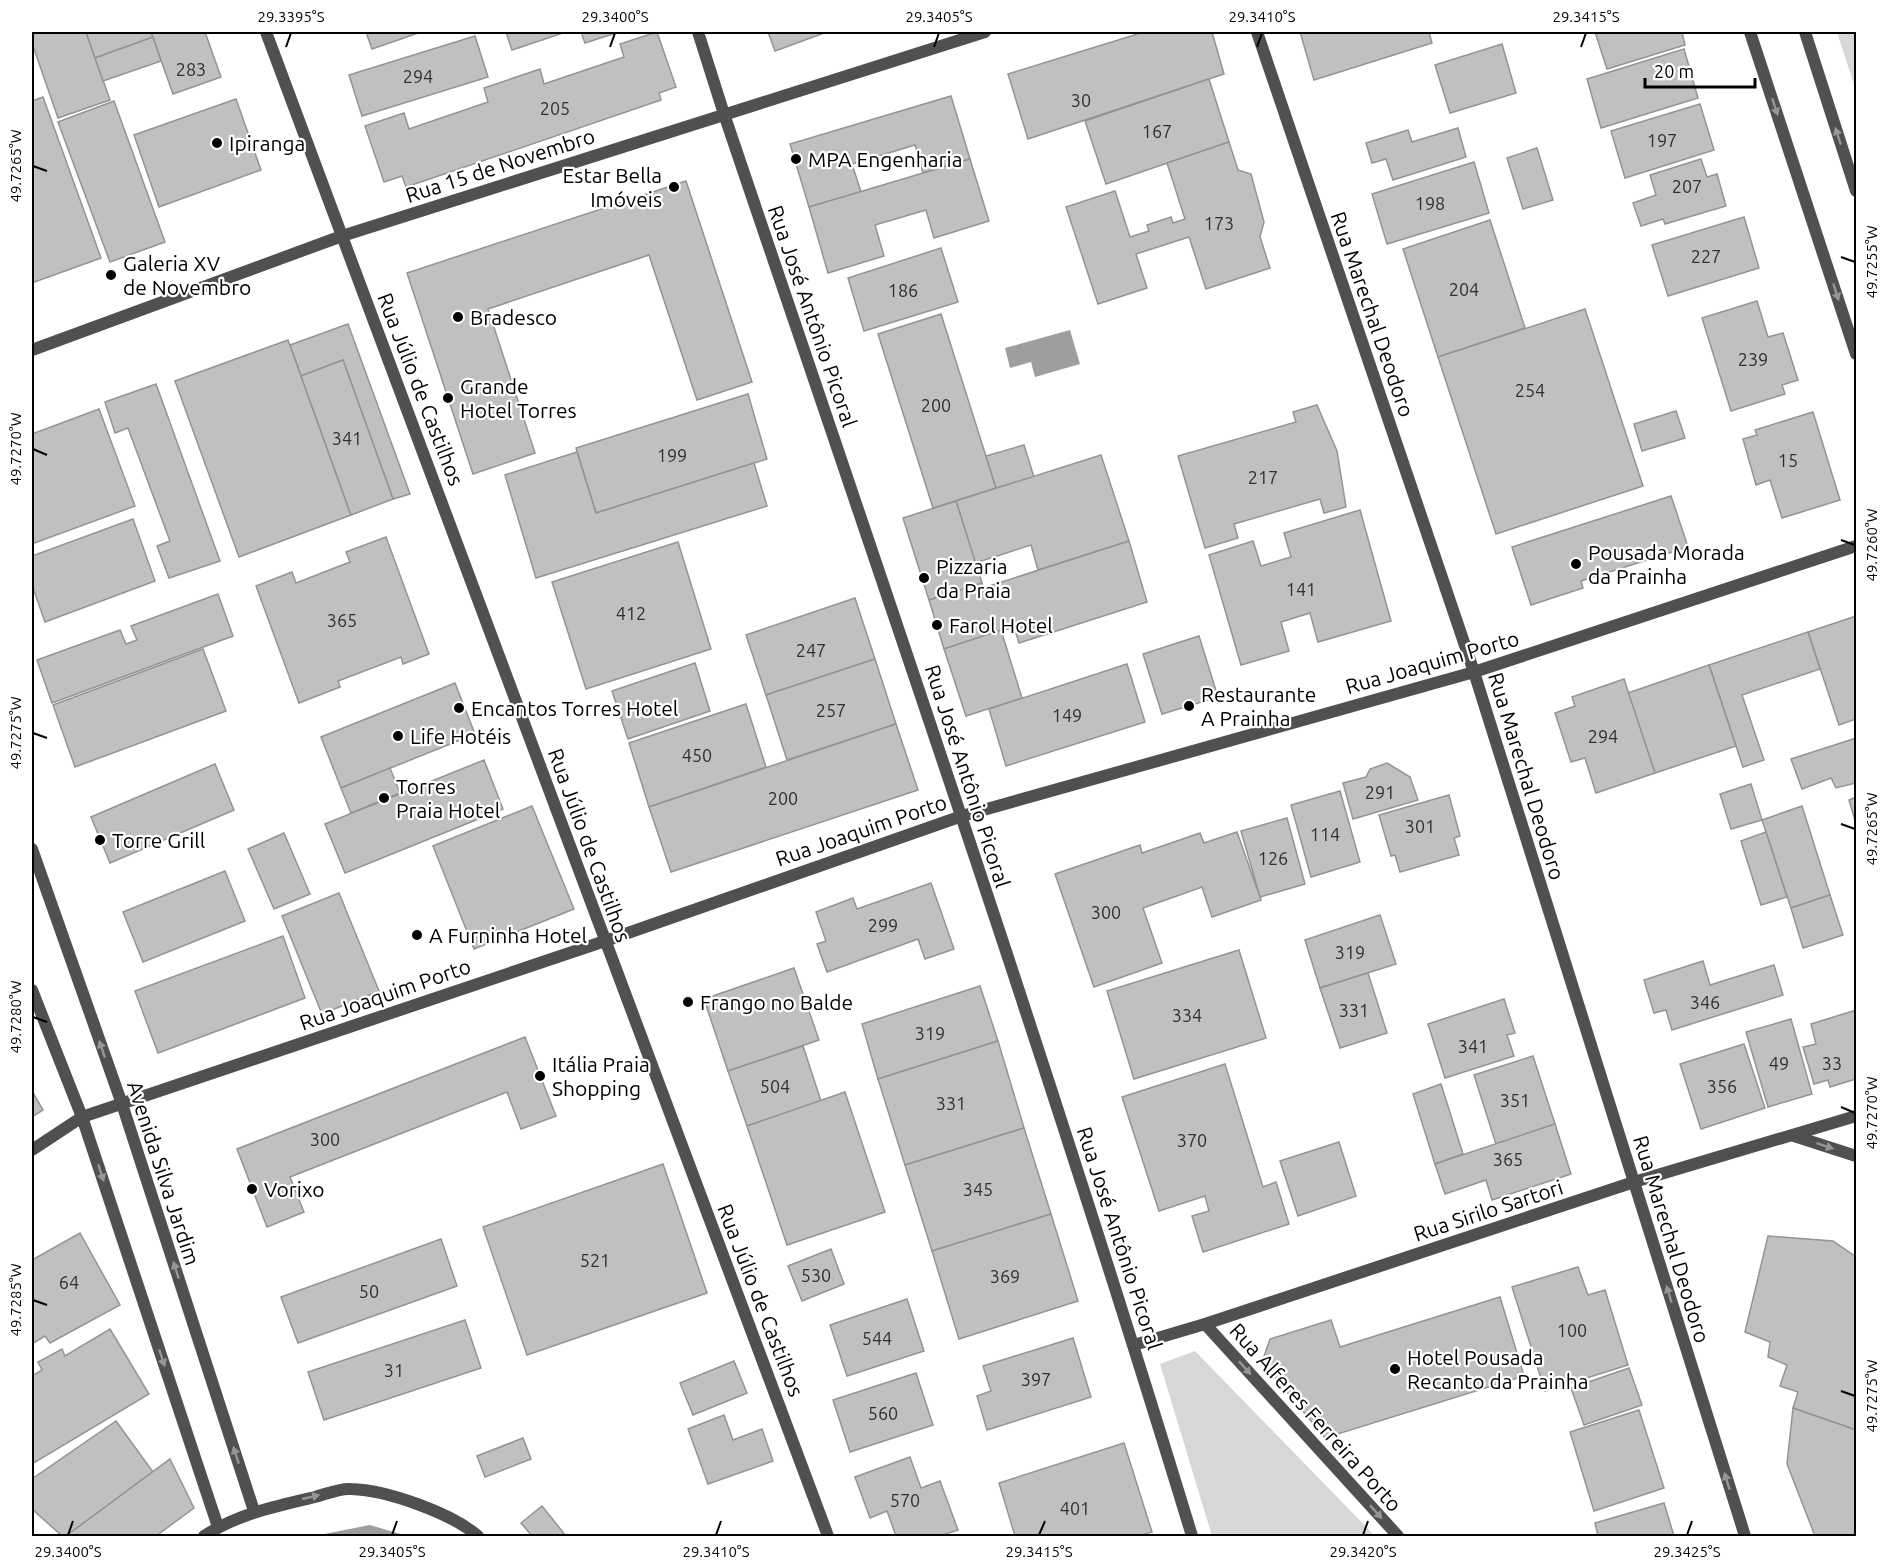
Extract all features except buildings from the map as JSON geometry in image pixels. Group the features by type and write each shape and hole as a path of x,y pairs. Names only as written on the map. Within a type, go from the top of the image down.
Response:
{"street":[{"name":"Rua Júlio de Castilhos","path":"266,32 828,1536"},
{"name":"Rua José Antônio Picoral","path":"698,32 962,816 1134,1345 1192,1536"},
{"name":"Rua 15 de Novembro","path":"32,350 342,236 985,32"},
{"name":"Rua Marechal Deodoro","path":"1257,32 1474,672 1745,1536"},
{"path":"1750,32 1857,354"},
{"path":"1804,32 1857,191"},
{"name":"Rua Joaquim Porto","path":"32,1150 82,1118 605,941 962,816 1474,672 1857,546"},
{"name":"Avenida Silva Jardim","path":"32,849 122,1104 254,1511"},
{"path":"32,990 82,1118 218,1527"},
{"name":"Rua Sirilo Sartori","path":"1134,1345 1205,1324 1634,1182 1857,1116"},
{"path":"1794,1136 1857,1156"},
{"name":"Rua Alferes Ferreira Porto","path":"1205,1324 1398,1536"},
{"path":"204,1536 254,1511 350,1488 410,1501 463,1524 478,1536"}],"shaded area":[{"path":"1837,32 1856,32 1856,91"},
{"path":"1070,330 1080,364 1035,377 1031,362 1010,368 1005,348"},
{"path":"1195,1351 1375,1536 1212,1536 1160,1364"},
{"path":"370,1525 407,1536 314,1536"}],"place":[{"name":"Ipiranga","path":"217,143"},
{"name":"MPA Engenharia","path":"796,159"},
{"name":"Estar Bella Imóveis","path":"674,187"},
{"name":"Galeria XV de Novembro","path":"111,275"},
{"name":"Bradesco","path":"458,317"},
{"name":"Grande Hotel Torres","path":"448,398"},
{"name":"Pousada Morada da Prainha","path":"1576,564"},
{"name":"Pizzaria da Praia","path":"924,578"},
{"name":"Farol Hotel","path":"937,625"},
{"name":"Restaurante A Prainha","path":"1189,706"},
{"name":"Encantos Torres Hotel","path":"459,708"},
{"name":"Life Hotéis","path":"398,736"},
{"name":"Torres Praia Hotel","path":"384,798"},
{"name":"Torre Grill","path":"100,840"},
{"name":"A Furninha Hotel","path":"417,935"},
{"name":"Frango no Balde","path":"688,1002"},
{"name":"Itália Praia Shopping","path":"540,1076"},
{"name":"Vorixo","path":"252,1189"},
{"name":"Hotel Pousada Recanto da Prainha","path":"1395,1369"}]}
